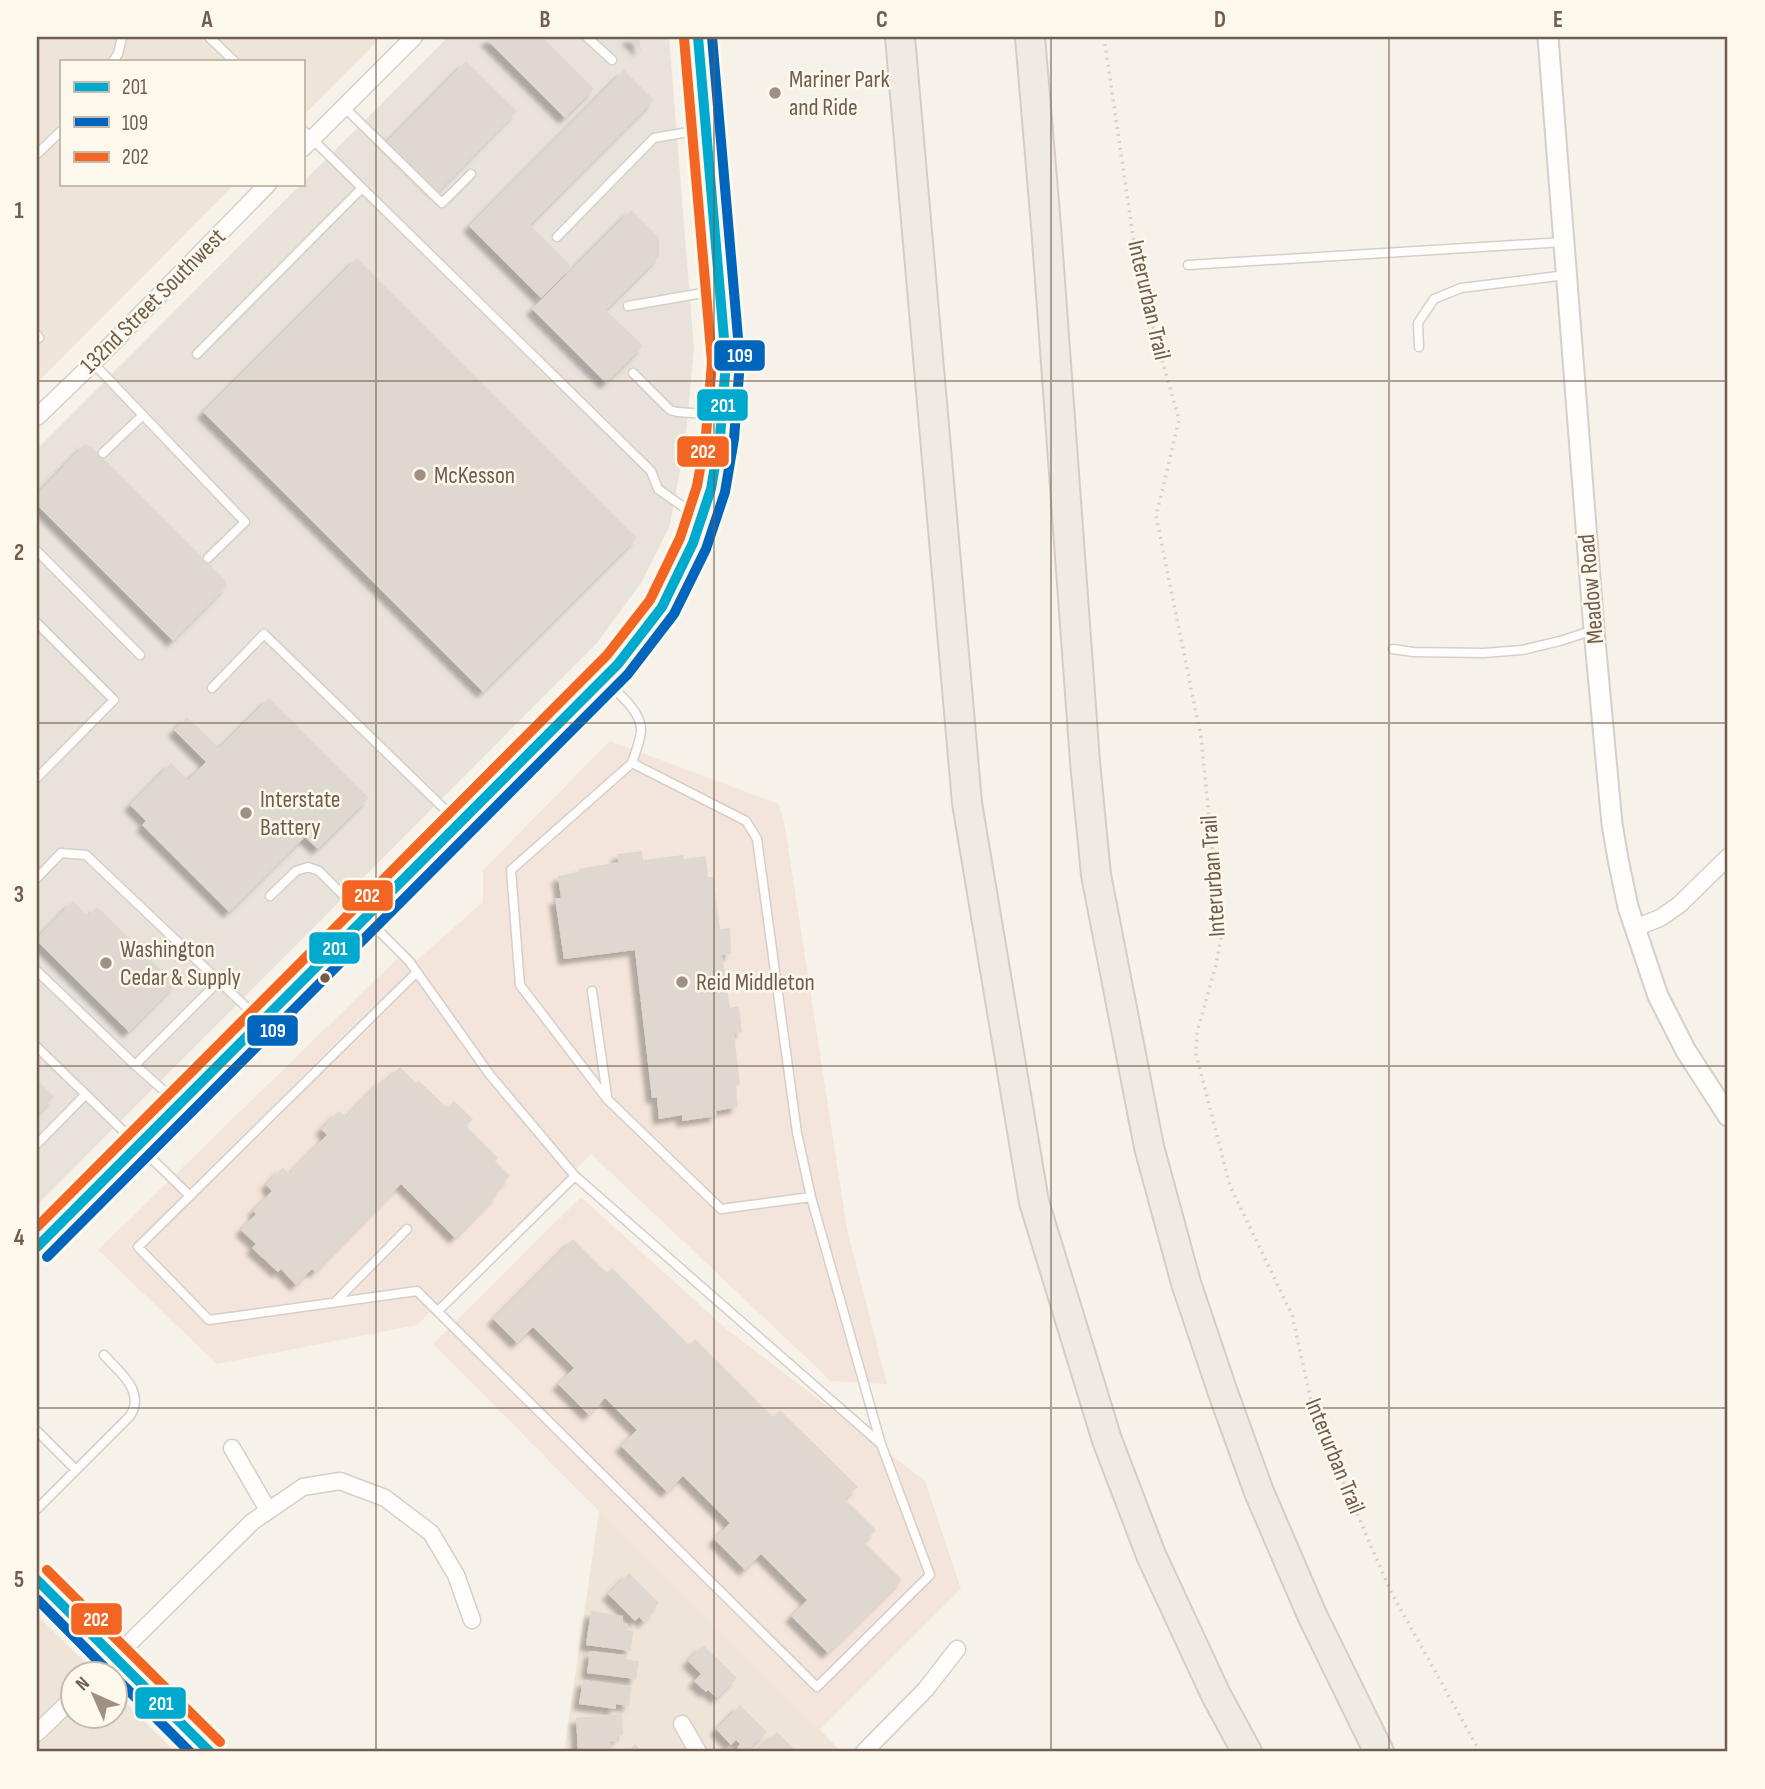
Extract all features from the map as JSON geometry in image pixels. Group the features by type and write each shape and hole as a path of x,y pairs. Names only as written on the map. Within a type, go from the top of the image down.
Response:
{"highway":[{"path":"1030,37 1096,875 1149,1147 1186,1283 1259,1492 1312,1615 1378,1752"},
{"path":"900,42 967,803 1034,1202 1107,1440 1152,1555 1216,1695 1247,1752"}],"street":[{"path":"306,139 344,107 414,37"},
{"path":"40,1237 138,1145 618,664 662,607 692,543 710,489 720,437 726,362 698,37"},
{"name":"Meadow Road","path":"1548,37 1594,630 1612,824 1628,907 1658,996 1686,1051 1728,1116"},
{"name":"132nd Street Southwest","path":"37,417 266,186"},
{"path":"1634,928 1660,918 1679,905 1728,857"},
{"path":"232,1448 268,1510"},
{"path":"115,1658 252,1522 303,1487 340,1481 385,1498 431,1533 456,1575 472,1620"},
{"path":"37,1580 210,1752"},
{"path":"863,1752 926,1689 957,1649"},
{"path":"37,1733 60,1711"},
{"path":"682,1724 698,1752"}],"lane":[{"path":"114,60 122,37"},
{"path":"209,37 233,60"},
{"path":"587,37 612,60"},
{"path":"344,107 442,203 471,174"},
{"path":"557,237 654,138 706,130"},
{"path":"37,154 60,132"},
{"path":"306,139 362,188 651,471 658,489 701,519"},
{"path":"197,354 362,188"},
{"path":"1188,265 1564,242"},
{"path":"1419,347 1418,323 1434,299 1461,288 1566,275"},
{"path":"628,306 720,290"},
{"path":"93,363 245,522 208,558"},
{"path":"633,373 670,410 721,415"},
{"path":"103,453 143,415"},
{"path":"37,551 140,655"},
{"path":"37,623 114,700 37,778"},
{"path":"1393,649 1413,652 1484,653 1522,650 1594,630"},
{"path":"212,688 264,634 458,823"},
{"path":"603,679 631,706 641,727 639,743 632,763 511,870 520,985 607,1099 721,1209 811,1197"},
{"path":"417,972 138,1247 209,1321 417,1291 817,1687 930,1575 881,1444 811,1197 797,1133 757,839 746,821 632,763"},
{"path":"37,878 61,853 86,855 261,1021"},
{"path":"270,896 296,871 308,867 319,871 409,961 491,1075 575,1176 881,1444"},
{"path":"37,971 178,1104"},
{"path":"135,1065 219,981"},
{"path":"592,991 607,1099"},
{"path":"37,1047 190,1196"},
{"path":"37,1144 85,1095"},
{"path":"438,1311 575,1176"},
{"path":"334,1303 407,1229"},
{"path":"37,1509 134,1410 133,1389 104,1355"},
{"path":"37,1432 76,1471"}],"path":[{"name":"Interurban Trail","path":"1104,37 1139,277 1179,420 1156,516 1201,737 1221,937 1197,1032 1196,1054 1230,1186 1292,1315 1314,1414 1391,1592 1480,1752"}],"shaded area":[{"path":"37,37 381,37 304,115 304,60 60,60 60,186 233,186 37,383"},
{"path":"448,37 669,37 694,349 685,443 670,525 641,583 597,643 37,1205 37,449 299,186 304,186 304,181"},
{"path":"610,741 779,804 785,827 847,1229 887,1384 831,1381 591,1154 417,1325 217,1364 98,1250 406,950 417,960 483,902 483,870"},
{"path":"581,1197 724,1327 925,1481 961,1589 820,1730 433,1344"},
{"path":"599,1511 838,1748 833,1752 564,1752"},
{"path":"37,1615 83,1660 60,1660 60,1730 130,1730 130,1707 175,1752 37,1752"}],"building":[{"path":"490,37 542,37 594,89 565,118 487,40"},
{"path":"627,37 639,37 641,51"},
{"path":"466,61 517,111 438,192 387,142"},
{"path":"624,70 654,100 530,225 572,267 541,298 469,226"},
{"path":"631,210 659,238 659,257 606,310 643,346 606,383 532,309"},
{"name":"McKesson","path":"357,258 637,538 483,692 203,412"},
{"path":"85,444 93,448 224,579 227,586 173,641 37,505 37,494"},
{"name":"Interstate Battery","path":"269,698 369,798 318,849 305,837 229,912 142,825 146,821 130,805 171,763 188,780 206,762 174,730 187,717 219,748"},
{"name":"Reid Middleton","path":"642,851 643,860 683,855 684,859 706,856 708,877 713,877 720,929 730,928 731,954 722,955 730,1008 739,1006 742,1032 734,1034 740,1085 736,1086 738,1107 716,1111 717,1116 682,1121 682,1115 659,1119 657,1097 652,1098 635,950 564,959 555,898 561,898 558,876 580,872 578,869 619,862 617,854"},
{"name":"Washington Cedar & Supply","path":"73,901 88,916 97,907 176,984 129,1032 37,941"},
{"path":"400,1067 447,1108 454,1101 473,1119 466,1126 498,1158 495,1161 510,1176 495,1192 498,1194 455,1238 401,1184 315,1272 312,1269 296,1285 281,1269 278,1272 252,1248 256,1244 241,1230 256,1214 253,1211 272,1191 266,1185 283,1167 289,1174 327,1135 321,1129 339,1111 346,1117 383,1079 385,1082"},
{"path":"37,1080 54,1097 37,1116"},
{"path":"573,1239 607,1273 612,1268 689,1345 695,1339 773,1417 780,1410 858,1487 845,1499 876,1530 864,1542 902,1580 828,1653 791,1616 807,1600 761,1554 745,1570 714,1539 730,1523 683,1476 667,1492 621,1446 637,1430 605,1398 589,1415 558,1384 574,1368 533,1327 517,1343 493,1319"},
{"path":"629,1573 659,1603 644,1622 639,1617 635,1621 608,1594"},
{"path":"591,1611 623,1616 622,1623 628,1624 627,1630 633,1631 631,1651 586,1645"},
{"path":"703,1645 737,1678 717,1698 694,1681 701,1674 688,1661"},
{"path":"590,1651 625,1655 625,1659 639,1661 636,1679 587,1673"},
{"path":"583,1680 631,1687 629,1706 616,1704 616,1709 579,1704"},
{"path":"740,1705 767,1732 744,1752 737,1748 740,1744 736,1740 731,1745 716,1729"},
{"path":"622,1714 623,1735 617,1736 617,1741 610,1742 611,1749 578,1751 576,1718"},
{"path":"777,1732 797,1752 756,1752"},
{"path":"635,1744 643,1752 628,1752"}],"transit line":[{"name":"201","path":"37,1247 618,664 662,607 693,543 711,489 720,437 726,362 698,37"},
{"name":"109","path":"47,1257 628,674 674,614 706,549 725,492 734,439 740,361 712,37"},
{"name":"202","path":"37,1227 607,655 650,600 680,538 697,486 706,435 712,362 684,38"},
{"name":"202","path":"47,1570 220,1742"},
{"name":"201","path":"37,1580 210,1752"},
{"name":"109","path":"37,1599 97,1660"},
{"name":"109","path":"130,1692 190,1752"}],"place":[{"name":"Mariner Park and Ride","path":"775,93"},
{"name":"McKesson","path":"420,475"},
{"name":"Interstate Battery","path":"246,813"},
{"name":"Washington Cedar & Supply","path":"106,963"},
{"name":"Reid Middleton","path":"682,982"}]}
